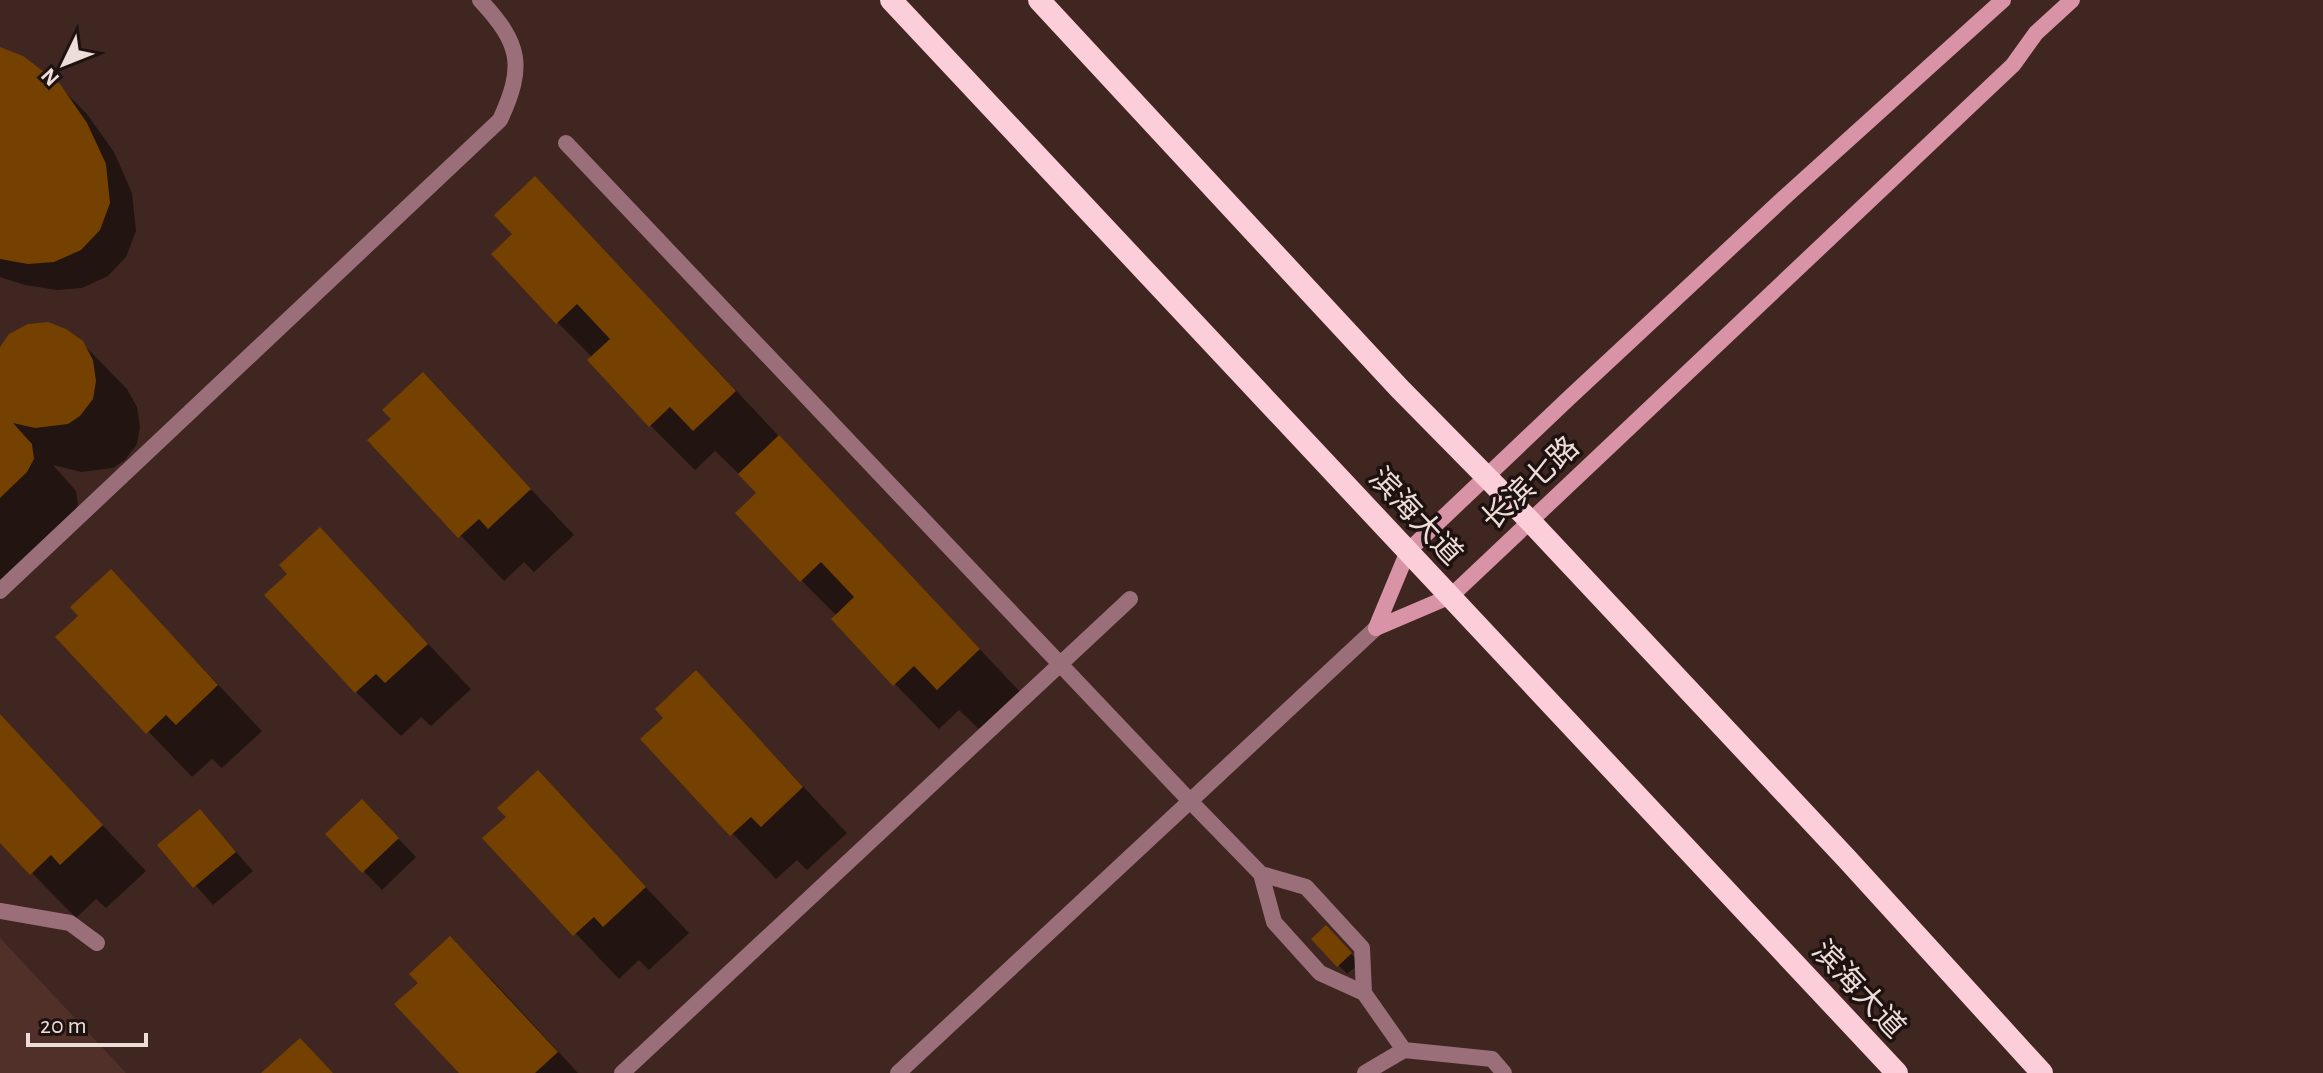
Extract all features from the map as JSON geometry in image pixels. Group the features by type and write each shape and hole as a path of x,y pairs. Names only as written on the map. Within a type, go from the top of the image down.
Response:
{"highway":[{"name":"滨海大道","path":"891,0 1897,1073"},
{"path":"1039,0 1388,376 1530,521 1847,859 2042,1073"}],"main road":[{"name":"长滨七路","path":"1376,628 1408,551 1787,195 2003,0"},
{"name":"长滨七路","path":"1376,628 1451,596 2002,75 2036,33 2072,0"}],"street":[{"path":"0,591 500,120 514,90 516,55 500,21 480,0"},
{"path":"566,143 1261,874 1274,922 1320,973 1364,993 1404,1050"},
{"path":"622,1073 1130,599"},
{"path":"898,1073 1376,628"},
{"path":"1261,874 1306,887 1362,948 1364,993"},
{"path":"0,911 70,923 97,943"},
{"path":"1365,1073 1404,1050 1492,1059 1504,1073"}],"shaded area":[{"path":"0,938 126,1073 0,1073"}],"building":[{"path":"0,47 23,56 60,84 87,123 106,164 110,203 100,230 81,250 54,262 28,264 0,259"},
{"path":"535,176 736,391 693,431 670,407 649,427 587,360 610,339 577,304 556,324 491,254 512,234 494,215"},
{"path":"48,322 66,329 83,341 93,360 96,381 93,399 80,416 68,424 35,428 13,423 32,444 34,459 27,472 0,498 0,347 9,334 28,324"},
{"path":"423,372 531,489 488,529 479,519 458,538 367,440 391,419 382,410"},
{"path":"779,435 980,649 937,690 914,666 893,686 831,619 854,597 821,562 800,582 735,513 756,493 738,474"},
{"path":"320,527 428,644 385,683 376,674 355,693 264,595 287,574 279,565"},
{"path":"111,569 218,685 176,725 166,715 146,734 55,637 78,616 70,607"},
{"path":"696,670 803,787 761,827 751,817 730,836 640,739 663,718 655,709"},
{"path":"0,714 103,825 60,865 51,855 30,875 0,843"},
{"path":"538,770 646,887 603,927 594,917 573,936 482,838 506,817 497,808"},
{"path":"362,799 399,838 362,873 325,834"},
{"path":"200,809 236,852 193,888 157,845"},
{"path":"1326,925 1352,953 1337,967 1311,939"},
{"path":"450,936 558,1052 535,1073 459,1073 394,1004 418,983 409,974"},
{"path":"300,1038 333,1073 261,1073"}]}
